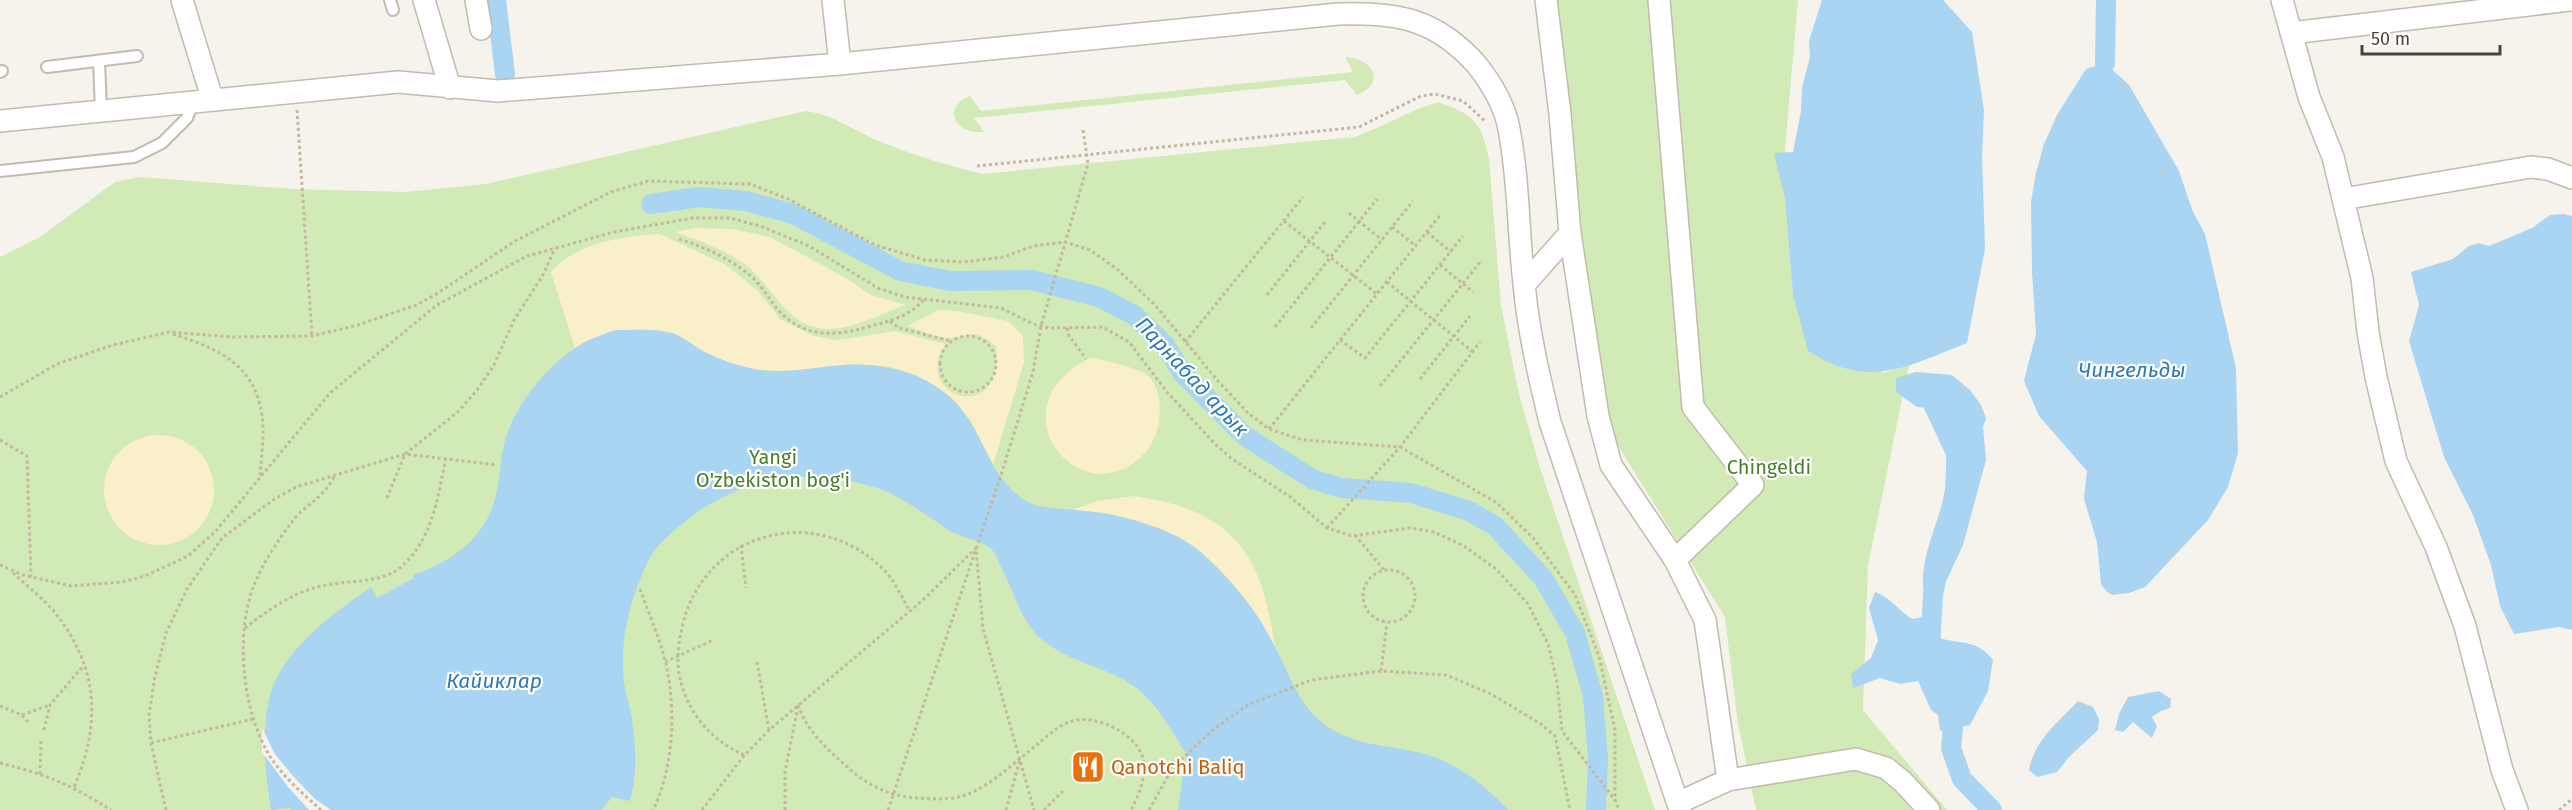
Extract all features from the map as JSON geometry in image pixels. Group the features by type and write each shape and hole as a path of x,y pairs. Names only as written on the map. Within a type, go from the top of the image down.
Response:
{"street":[{"path":"182,0 203,99"},
{"path":"424,0 450,88"},
{"path":"476,0 481,29"},
{"path":"833,0 840,64"},
{"path":"1546,0 1560,114 1570,233 1598,416 1611,465 1676,560 1705,620 1728,780"},
{"path":"1659,0 1693,407 1753,485 1676,560"},
{"path":"2282,0 2309,97 2333,157 2362,278 2376,377 2396,461 2436,547 2465,626 2502,770 2517,810"},
{"path":"2291,33 2570,0"},
{"path":"0,121 203,99 398,82 498,91 840,64 959,50 1338,14 1375,13 1411,20 1435,29 1460,46 1491,82 1509,127 1524,285 1536,366 1550,422 1679,806 1728,780 1856,759 1886,768 1902,781 1929,810"},
{"path":"2343,199 2531,167 2548,169 2572,178"},
{"path":"1524,285 1570,233"}],"lane":[{"path":"47,67 137,56"},
{"path":"99,61 101,110"},
{"path":"0,171 134,157 162,143 203,99"}],"path":[{"path":"296,91 312,336"},
{"path":"977,166 1359,126 1421,96 1435,94 1463,101 1486,122"},
{"path":"888,810 1002,472 1033,372 1046,307 1088,164 1083,130"},
{"path":"0,397 57,364 113,345 169,332 233,338 312,336 358,325 416,305 435,295 515,241 611,192 648,181 750,184 788,199 876,245 925,260 964,262 1004,257 1033,246 1065,242 1090,250 1117,269 1155,305 1248,413 1269,429 1303,440 1400,447 1497,503 1534,539 1575,595 1599,656 1615,730 1616,800 1619,810"},
{"path":"1185,342 1303,197"},
{"path":"1275,327 1377,198"},
{"path":"1311,328 1413,201"},
{"path":"1349,213 1382,240"},
{"path":"1269,429 1441,214"},
{"path":"0,565 31,577 71,586 122,582 145,576 188,556 215,532 330,393 437,305 527,256 605,234 684,219 730,218 760,226 809,246 878,288 923,300 968,302 1001,308 1041,327 1103,327 1119,334 1135,348 1167,392 1215,444 1232,459 1290,496 1327,528 1338,533 1356,536 1410,528 1434,532 1464,546 1496,569 1528,604 1548,645 1557,682 1559,720 1562,731 1616,800"},
{"path":"1283,221 1377,294"},
{"path":"1267,295 1325,222"},
{"path":"1392,227 1416,246"},
{"path":"1427,232 1451,252"},
{"path":"1340,340 1365,358 1463,236"},
{"path":"679,239 729,259 760,286 784,316 806,329 833,335 890,321 915,310 923,300"},
{"path":"166,810 152,743 149,716 154,681 166,633 187,589 222,538 273,500 296,487 405,454 459,411 494,365 514,320 543,275 555,248"},
{"path":"1380,387 1482,260"},
{"path":"1440,265 1473,292"},
{"path":"1386,282 1473,352"},
{"path":"435,295 437,305"},
{"path":"1420,379 1470,316"},
{"path":"890,321 899,328 951,341 970,336 989,344 996,362 994,376 985,386 966,392 948,383 941,372 941,358 951,341"},
{"path":"1067,328 1068,334 1086,359"},
{"path":"169,332 218,351 236,363 254,385 262,417 260,479"},
{"path":"1327,528 1400,447 1480,342"},
{"path":"0,440 27,456 31,577"},
{"path":"405,454 497,465"},
{"path":"387,498 405,454"},
{"path":"243,629 292,595 322,585 375,578 400,568 420,544 431,522 446,458"},
{"path":"321,810 269,755 254,725 247,689 243,629 254,585 271,555 292,520 327,491 335,475"},
{"path":"215,532 222,538"},
{"path":"744,755 731,749 703,726 690,707 680,682 676,657 687,609 699,585 714,566 741,545 762,537 789,532 813,532 831,538 867,556 886,572 909,610"},
{"path":"1356,536 1384,570"},
{"path":"741,545 746,588"},
{"path":"702,810 744,755 769,730 909,610 976,548"},
{"path":"976,548 983,629 1021,757 1034,810"},
{"path":"10,570 55,613 73,640 84,666 91,694 93,727 84,764 74,787"},
{"path":"1384,570 1400,572 1407,576 1412,583 1416,599 1409,614 1403,619 1387,623 1378,621 1366,610 1363,594 1369,579 1384,570"},
{"path":"640,590 665,662 672,710 668,757 653,810"},
{"path":"1381,671 1387,623"},
{"path":"665,662 713,640"},
{"path":"757,662 769,730"},
{"path":"44,730 50,705 84,666"},
{"path":"1149,810 1173,767 1215,728 1248,705 1303,682 1338,675 1381,671 1446,675 1491,694 1541,724 1555,736 1570,810"},
{"path":"22,715 50,705"},
{"path":"798,705 801,715 812,732 858,777 900,797 934,799 964,796 996,777 1062,725 1082,719 1105,723 1127,736 1143,757 1142,789 1131,810"},
{"path":"785,810 785,772 798,705"},
{"path":"0,706 22,715 28,722"},
{"path":"152,743 253,719"},
{"path":"1555,736 1562,731"},
{"path":"40,774 41,740"},
{"path":"1006,810 1021,757"},
{"path":"0,763 40,774 74,787 111,810"},
{"path":"1044,810 1063,791"},
{"path":"2559,810 2572,799"}],"green space":[{"name":"Chingeldi","path":"1549,0 1798,0 1785,148 1793,294 1883,373 1909,365 1868,565 1863,710 1947,810 1756,810 1738,724 1725,617 1615,441 1589,345"},
{"path":"1345,57 1363,62 1373,72 1372,84 1357,95 1345,80 974,118 984,132 974,132 959,125 954,113 961,101 970,96 981,111 1353,72"},
{"name":"Yangi O'zbekiston bog'i","path":"1438,102 1468,116 1483,136 1489,159 1501,306 1519,394 1540,468 1655,810 0,810 0,257 40,237 115,182 140,177 294,189 405,192 486,184 806,111 835,119 869,137 904,151 982,174 1354,137"}],"sand":[{"path":"695,228 733,229 770,237 846,278 871,295 906,305 846,327 827,329 813,327 791,314 755,274 738,259 703,242 675,232"},
{"path":"660,234 726,265 758,291 780,319 814,336 837,340 895,331 946,344 938,362 939,378 948,389 960,396 974,396 986,388 995,372 996,346 977,335 943,338 907,326 939,310 957,311 1008,321 1023,336 1024,362 993,465 970,419 916,375 889,367 851,364 795,371 757,370 730,363 702,351 587,341 575,348 551,272 561,262 586,248 615,239"},
{"path":"1090,358 1120,364 1147,375 1158,393 1160,417 1152,442 1139,459 1129,466 1106,474 1084,471 1066,460 1052,443 1046,422 1049,399 1063,377"},
{"path":"159,435 180,440 198,451 209,469 214,490 209,511 198,529 180,540 159,545 138,540 120,529 109,511 104,490 109,469 120,451 138,440"},
{"path":"1134,496 1196,512 1218,525 1236,541 1251,561 1261,585 1275,647 1248,604 1195,547 1158,528 1134,520 1107,513 1073,510 1096,501"}],"water":[{"path":"1822,0 1943,0 1972,32 1984,110 1982,156 1985,248 1967,343 1925,360 1888,371 1850,370 1830,363 1808,351 1793,294 1785,198 1774,153 1793,152 1801,111 1802,88 1810,57 1809,41"},
{"name":"Чингельды","path":"2105,63 2129,85 2179,171 2193,212 2205,234 2236,368 2238,453 2228,487 2208,520 2145,587 2129,593 2112,595 2101,584 2097,542 2084,499 2087,471 2039,416 2024,381 2036,334 2031,202 2036,173 2044,144 2057,115 2086,69"},
{"path":"2550,215 2572,216 2572,630 2559,627 2514,634 2500,606 2491,565 2473,515 2444,457 2409,341 2419,305 2411,272 2453,259 2469,246 2479,243 2489,246 2532,228"},
{"name":"Кайиклар","path":"615,330 668,332 715,357 754,369 783,371 846,365 878,366 908,373 936,386 961,408 1004,481 1030,503 1049,508 1098,513 1143,523 1173,534 1197,549 1251,607 1268,633 1301,699 1315,717 1324,724 1356,740 1426,754 1453,765 1488,790 1508,810 1178,810 1186,753 1158,711 1145,695 1126,681 1064,654 1040,638 1022,613 991,549 982,543 952,532 907,503 880,489 828,478 802,477 777,479 728,494 683,523 662,542 651,556 632,601 623,650 624,682 635,743 635,767 630,801 612,797 602,810 291,810 289,808 271,810 265,758 268,702 273,685 290,657 310,634 371,587 377,598 414,578 413,575 450,558 471,541 487,519 493,506 507,434 528,394 560,359 572,350 589,340"},
{"path":"1916,372 1952,375 1970,390 1981,405 1986,418 1983,427 1986,460 1963,545 1935,605 1926,601 1923,573 1945,489 1947,410 1917,407 1896,392 1896,378"},
{"path":"1875,592 1885,597 1912,619 1928,616 1939,638 1975,646 1987,653 1993,660 1988,691 1970,725 1940,731 1938,715 1931,710 1918,681 1900,684 1880,678 1853,688 1851,674 1871,658 1878,640 1869,608"},
{"path":"2159,691 2171,699 2170,708 2152,717 2157,726 2152,738 2133,722 2123,732 2115,730 2119,714 2128,697"},
{"path":"2078,701 2093,707 2099,719 2098,730 2069,757 2057,772 2037,777 2029,770 2036,750 2048,732"}],"pier":[{"path":"262,728 275,754 293,776 315,799 331,810 309,810 288,787 262,752"}],"waterway":[{"name":"Парнабад арык","path":"496,0 505,74"},
{"path":"2105,63 2106,0"},
{"name":"Парнабад арык","path":"651,204 699,197 746,201 793,214 900,271 950,281 1032,280 1099,297 1134,315 1165,345 1183,374 1245,436 1312,479 1342,488 1411,493 1469,511 1495,526 1543,578 1575,633 1593,696 1598,758 1596,810"},
{"path":"1924,385 1957,455"},
{"path":"1930,649 1936,580"},
{"path":"1955,704 1951,748 1962,779 1992,810"}],"place":[{"name":"Qanotchi Baliq","path":"1088,767"}]}
